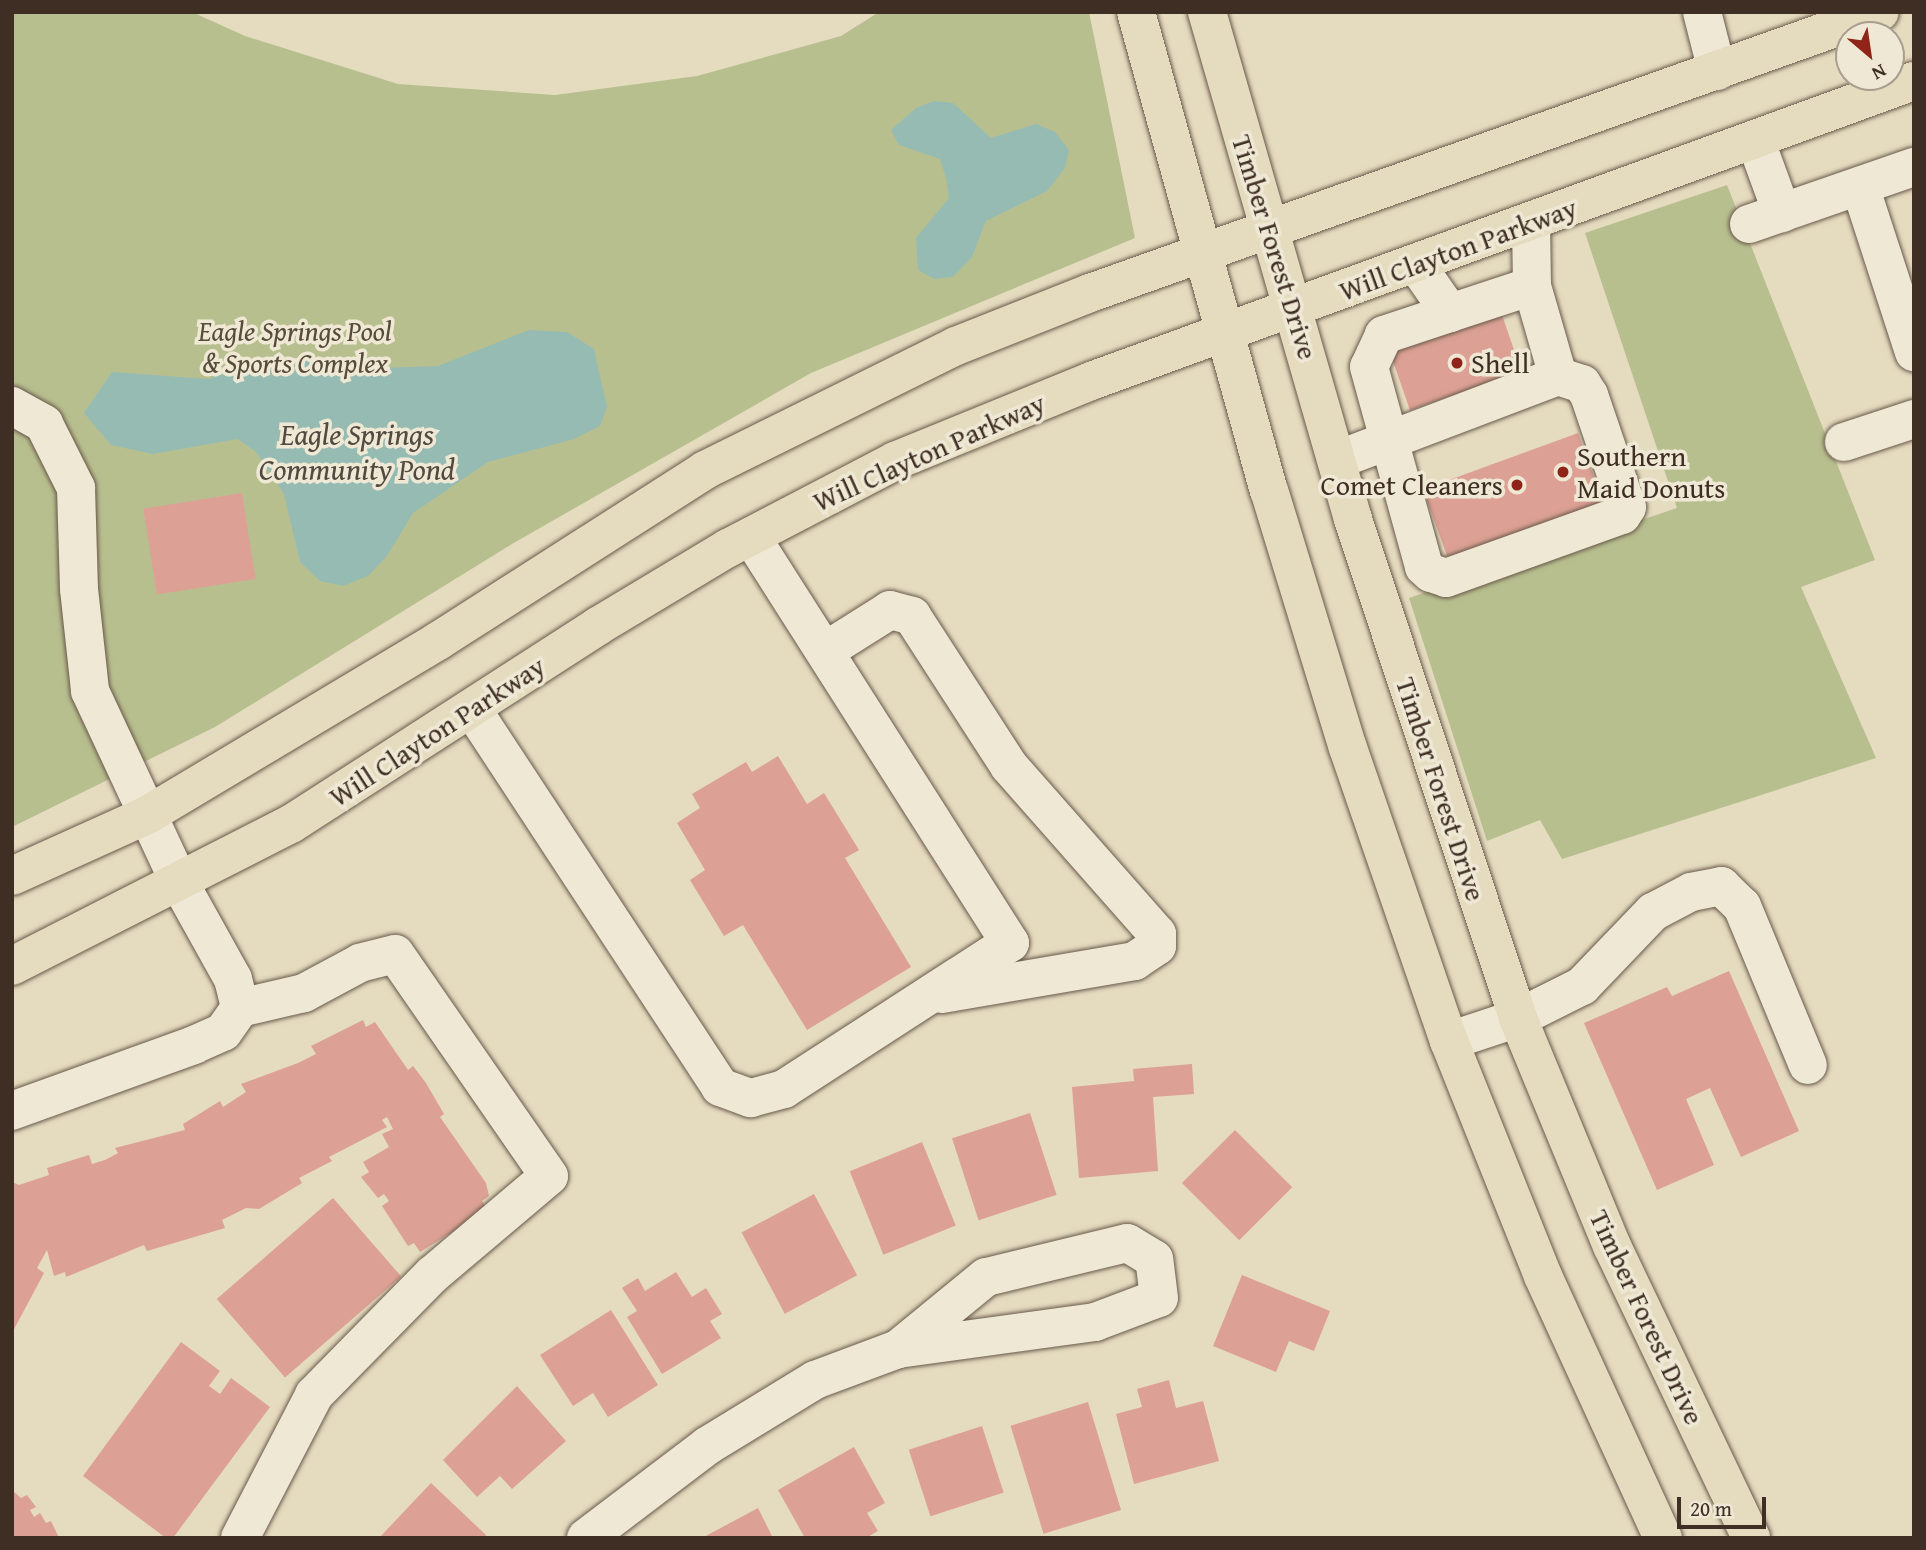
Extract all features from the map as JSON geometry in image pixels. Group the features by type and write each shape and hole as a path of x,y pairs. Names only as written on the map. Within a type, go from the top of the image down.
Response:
{"main road":[{"path":"1136,12 1222,334 1348,748 1449,1041 1543,1276 1663,1538"},
{"name":"Timber Forest Drive","path":"1207,12 1268,233 1295,308 1337,460 1518,1018 1612,1246 1751,1538"},
{"path":"12,876 149,814 438,641 705,470 956,346 1202,253 1268,233 1880,12"},
{"name":"Will Clayton Parkway","path":"12,966 291,824 598,626 751,536 895,461 975,426 1914,81"}],"street":[{"path":"1702,12 1717,71"},
{"path":"1755,139 1766,218 1914,167"},
{"path":"1860,186 1914,352"},
{"path":"1531,223 1532,286 1558,376"},
{"path":"1416,264 1450,313"},
{"path":"1337,460 1390,440 1558,376 1582,384 1589,395 1627,507 1614,523 1446,579 1424,567 1390,440 1369,367 1384,335 1532,286"},
{"path":"12,406 44,424 76,488 79,589 90,691 149,814 178,882 233,979 240,1008"},
{"path":"1844,442 1914,419"},
{"path":"472,709 720,1087 751,1098 783,1089 1010,943 751,536"},
{"path":"825,652 890,610 912,615 1009,766 1157,934 1157,946 1135,961 926,997"},
{"path":"1449,1041 1518,1018 1582,986 1653,912 1691,892 1721,886 1742,906 1808,1065"},
{"path":"12,1111 223,1032 240,1008 304,993 360,963 395,954 549,1175 432,1275 314,1395 240,1538"},
{"path":"586,1538 660,1478 770,1405 815,1380 898,1349 1095,1322 1159,1298 1154,1259 1128,1243 986,1277 898,1349"}],"green space":[{"name":"Eagle Springs Pool & Sports Complex","path":"12,12 192,12 245,36 398,84 555,95 697,76 841,36 879,12 1089,12 1135,238 811,373 512,544 215,727 12,827"},
{"path":"1727,185 1875,560 1801,587 1876,758 1562,859 1540,820 1487,841 1409,598 1677,508 1585,233"}],"water":[{"path":"934,101 953,103 991,138 1036,124 1055,132 1069,150 1065,168 1047,191 986,221 972,257 953,277 934,279 918,270 916,238 949,198 946,178 940,159 899,145 891,130 916,108"},
{"name":"Eagle Springs Community Pond","path":"529,330 567,332 594,349 607,407 600,426 574,439 488,462 413,513 387,556 368,576 343,586 320,581 300,562 284,494 256,452 238,439 153,454 111,445 84,413 112,372 208,379 277,357 381,368 438,366"}],"building":[{"name":"Shell","path":"1502,315 1522,372 1410,410 1390,353"},
{"path":"1578,433 1606,511 1451,567 1423,489"},
{"path":"242,493 256,579 157,595 143,509"},
{"path":"778,756 807,804 824,793 859,850 845,858 911,967 807,1030 743,925 724,936 690,880 705,870 677,823 700,808 692,794 746,762 752,772"},
{"path":"1729,971 1799,1131 1741,1157 1710,1088 1686,1099 1714,1165 1657,1190 1584,1023 1667,987 1672,996"},
{"path":"363,1020 366,1027 375,1022 408,1070 413,1066 426,1083 444,1114 440,1117 486,1183 489,1196 482,1201 488,1210 420,1252 414,1243 408,1246 382,1206 389,1201 384,1194 378,1198 361,1177 369,1172 363,1162 389,1147 382,1134 393,1129 387,1117 382,1120 387,1127 329,1157 332,1161 299,1178 302,1183 259,1209 246,1208 222,1220 225,1228 147,1251 144,1245 66,1277 65,1272 54,1276 47,1250 37,1268 44,1273 12,1333 12,1182 19,1185 49,1175 47,1168 89,1155 92,1164 118,1153 115,1148 185,1130 183,1124 220,1101 223,1107 246,1092 241,1084 316,1054 311,1046"},
{"path":"1192,1064 1194,1094 1153,1097 1158,1171 1079,1178 1072,1087 1134,1081 1133,1069"},
{"path":"1030,1113 1057,1195 979,1220 952,1138"},
{"path":"1235,1130 1292,1187 1239,1240 1182,1183"},
{"path":"922,1142 956,1225 883,1255 850,1171"},
{"path":"814,1194 857,1275 785,1314 742,1232"},
{"path":"333,1198 401,1276 285,1378 217,1299"},
{"path":"676,1272 692,1297 706,1288 722,1314 710,1321 721,1338 662,1374 627,1317 637,1311 622,1288 638,1278 645,1291"},
{"path":"1242,1275 1330,1311 1314,1351 1289,1341 1276,1372 1213,1346"},
{"path":"611,1310 658,1385 608,1417 593,1393 573,1406 540,1355"},
{"path":"181,1342 220,1371 209,1386 220,1394 231,1378 270,1407 173,1538 166,1538 83,1476"},
{"path":"1169,1380 1176,1408 1203,1401 1219,1461 1134,1484 1116,1414 1142,1407 1137,1389"},
{"path":"517,1386 566,1441 512,1489 500,1476 477,1497 443,1460"},
{"path":"1088,1402 1121,1510 1044,1534 1011,1426"},
{"path":"982,1426 1004,1493 930,1516 909,1450"},
{"path":"854,1447 885,1503 867,1513 878,1531 866,1538 805,1538 778,1490"},
{"path":"431,1483 486,1535 484,1538 379,1538"},
{"path":"12,1490 21,1498 27,1495 36,1507 30,1510 34,1517 40,1513 46,1523 51,1521 59,1538 12,1538"},
{"path":"758,1508 773,1538 702,1538"}],"place":[{"name":"Shell","path":"1457,363"},
{"name":"Southern Maid Donuts","path":"1563,472"},
{"name":"Comet Cleaners","path":"1517,485"}]}
